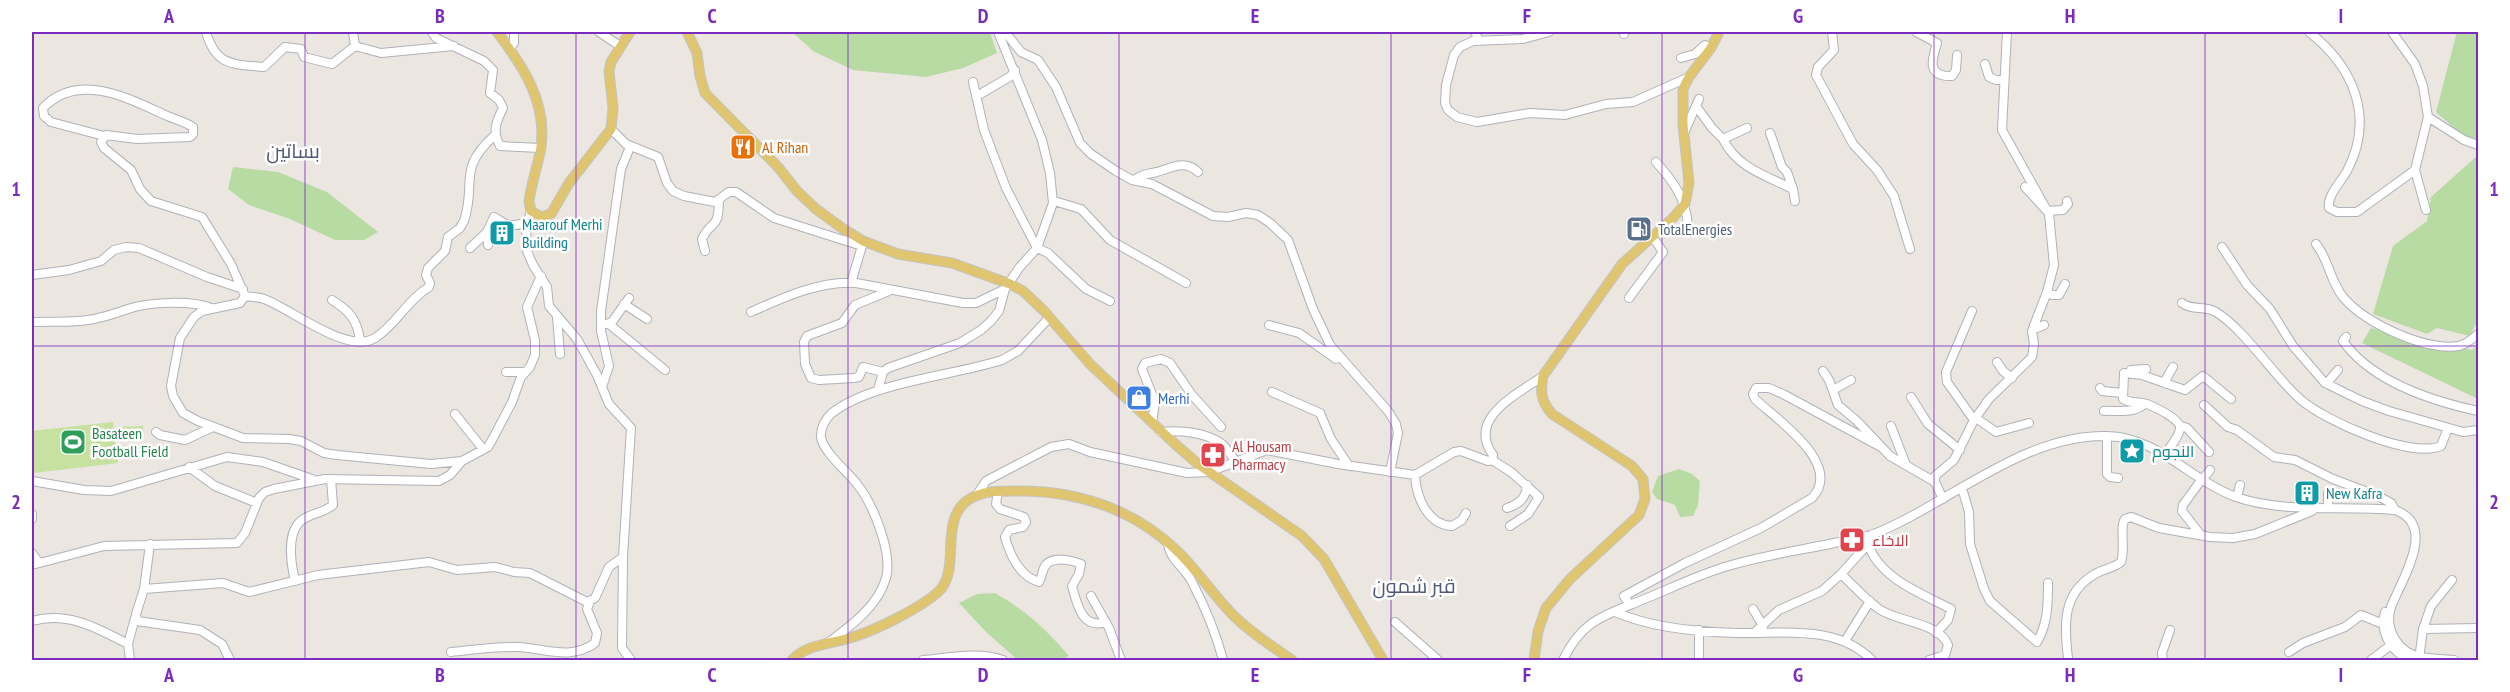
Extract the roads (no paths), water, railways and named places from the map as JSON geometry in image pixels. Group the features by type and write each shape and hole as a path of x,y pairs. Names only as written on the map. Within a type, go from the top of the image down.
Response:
{"main road":[{"path":"497,32 524,68 539,108 542,130 541,148 530,196 531,211 542,217 551,214 569,183 611,129 613,108 609,71 611,62 630,32"},
{"path":"687,32 697,53 702,85 710,99 816,209 862,243 898,254 952,263 1023,291 1090,364 1161,432 1209,472 1302,536 1324,559 1383,660"},
{"path":"1534,660 1538,631 1546,608 1570,579 1639,515 1645,499 1643,479 1632,465 1552,414 1546,407 1541,398 1543,376 1622,264 1673,218 1685,204 1689,183 1682,97 1689,76 1711,48 1719,32"},
{"path":"792,660 808,649 875,629 926,601 939,591 945,584 948,573 956,518 967,501 976,496 998,491 1041,492 1091,500 1113,508 1168,543 1234,617 1292,660"}],"street":[{"path":"206,32 211,49 223,60 241,66 264,67 285,47 301,49 304,57 332,64 355,46"},
{"path":"353,32 355,46"},
{"path":"432,32 436,38 484,60 493,70 490,93 499,100 503,108 496,121 495,135 503,147 541,148"},
{"path":"510,48 514,43 514,32"},
{"path":"599,32 620,46"},
{"path":"878,390 883,372 888,368 960,343 981,330 999,311 1008,287 1019,268 1037,248 1054,201 1042,140 998,32"},
{"path":"1005,32 1021,52 1038,60 1065,105 1080,143 1116,171 1134,180 1152,184 1219,218 1246,213 1258,215 1270,223 1292,247 1319,323 1334,350 1375,396 1396,424 1398,433 1389,472"},
{"path":"1475,32 1479,40"},
{"path":"1549,32 1522,39 1479,40 1465,44 1454,55 1446,85 1445,103 1448,110 1457,117 1478,122 1530,113 1565,115 1606,104 1634,102 1689,76"},
{"path":"1832,32 1834,50 1818,67 1816,75 1852,144 1877,170 1894,196 1910,249"},
{"path":"1916,32 1932,35 1936,43 1931,60 1932,66 1939,74 1952,76 1956,69 1958,55"},
{"path":"1935,482 1937,473 1949,465 1960,450 1975,419 1994,393 2032,357 2032,331 2047,292 2054,261 2047,211 2002,130 2007,32"},
{"path":"2309,32 2320,40 2340,63 2361,112 2359,144 2347,171 2329,200 2329,208 2337,212 2357,213 2415,170"},
{"path":"2392,32 2419,70 2423,86 2428,117 2415,170 2426,210"},
{"path":"1681,58 1695,54 1705,45 1711,48"},
{"path":"355,46 381,53 455,46"},
{"path":"1985,64 1989,77 2004,80"},
{"path":"977,96 1011,76 1015,70"},
{"path":"973,82 984,130 1006,188 1037,248 1048,253 1086,289 1110,301"},
{"path":"80,88 94,90 131,99 190,125 194,130 190,137 182,138 137,140 104,136 51,122 44,116 44,108 58,95 68,91 80,88"},
{"path":"1684,133 1698,102 1727,148 1742,162 1760,175 1793,189"},
{"path":"2428,117 2464,140 2478,145"},
{"path":"1723,139 1747,128"},
{"path":"611,129 630,147 650,152 658,157 667,183 678,194 710,202 718,201 729,192 736,192 774,218 862,243 851,283"},
{"path":"1770,133 1793,189 1795,201"},
{"path":"32,275 69,270 101,261 114,250 126,247 139,248 264,299 334,335 360,340 376,337 416,295 429,288 427,269 443,253 448,237 460,228 464,221 471,165 495,135"},
{"path":"104,136 101,142 104,148 131,170 140,189 151,201 195,213 208,222 244,292"},
{"path":"605,324 619,179 630,147"},
{"path":"1656,162 1675,183 1685,204 1688,226 1679,233"},
{"path":"1134,180 1176,165 1198,172"},
{"path":"1775,180 1776,175 1784,169"},
{"path":"2025,187 2047,211"},
{"path":"705,251 702,238 719,218 718,201"},
{"path":"1054,201 1081,209 1110,240 1185,283"},
{"path":"2063,210 2068,204 2067,201"},
{"path":"2047,211 2063,210 2074,206"},
{"path":"531,211 527,223 527,250 533,265 547,287 548,302 557,317 577,339 609,404 629,424 632,432 623,557 622,648 631,660"},
{"path":"470,248 487,232 494,217 508,226 527,223"},
{"path":"487,232 488,245"},
{"path":"1629,298 1665,255 1652,236"},
{"path":"2316,244 2327,259 2334,283 2343,297 2379,325 2424,342 2443,346 2461,345 2478,334"},
{"path":"2222,247 2247,285 2270,309 2293,346 2327,383 2378,408 2448,429 2463,432 2478,430"},
{"path":"32,553 35,564 104,546 237,543 245,534 257,503 266,492 315,480 439,481 450,475 462,461 492,441 508,410 518,382 533,363 536,349 526,307 541,276"},
{"path":"751,312 774,301 838,283 851,283 969,303 982,300 1008,287"},
{"path":"2047,292 2052,296 2059,295 2065,284"},
{"path":"883,372 863,367 859,377 819,380 811,378 805,364 804,342 807,336 842,323 855,305 889,291"},
{"path":"244,292 237,304 211,308 194,317 184,331 175,358 171,382 173,396 183,413 213,427 248,439 301,441 324,453 337,456 431,464 462,461"},
{"path":"332,300 342,306 357,324 360,340"},
{"path":"602,387 609,366 601,331 605,324 627,301 647,319"},
{"path":"32,322 86,320 155,305 191,303 211,308"},
{"path":"2182,303 2187,307 2216,312 2238,332 2301,400 2318,411 2385,442 2413,448 2434,449 2441,446 2448,429"},
{"path":"1972,311 1946,372 1947,382 1975,419 1996,432 2029,423"},
{"path":"557,317 560,354"},
{"path":"829,642 851,626 868,608 882,588 888,565 887,554 868,501 821,437 824,422 833,412 878,390 1002,360 1018,351 1049,318"},
{"path":"605,324 665,370"},
{"path":"1269,325 1299,333 1351,371"},
{"path":"2034,325 2037,328 2044,325"},
{"path":"2346,337 2343,341 2348,347 2364,363 2381,374 2428,399 2478,411"},
{"path":"1152,423 1155,402 1142,369 1145,363 1161,359 1170,363 1192,395 1221,427"},
{"path":"1997,362 2003,372 2012,378"},
{"path":"2167,384 2166,379 2173,367"},
{"path":"2146,369 2132,370 2123,375 2122,393 2125,401 2146,404 2173,417 2181,426 2187,428 2209,452"},
{"path":"2327,383 2338,370"},
{"path":"1823,371 1838,405 1857,421 1881,447"},
{"path":"506,372 525,372"},
{"path":"2128,374 2142,375 2185,390 2203,375 2231,399"},
{"path":"1492,460 1493,455 1486,447 1484,438 1491,419 1508,398 1543,376"},
{"path":"1833,390 1851,380"},
{"path":"1630,605 1624,596 1685,563 1761,528 1812,498 1818,492 1820,483 1814,455 1796,435 1755,399 1753,394 1756,388 1769,388 1783,394 1881,447 1935,482 1943,499"},
{"path":"2100,388 2102,391 2122,393"},
{"path":"1272,392 1320,413 1331,439 1349,466"},
{"path":"1911,396 1928,424 1960,450"},
{"path":"2104,411 2133,410 2152,403 2178,413"},
{"path":"2204,405 2228,427 2237,430 2274,457 2295,460 2333,479 2378,496 2391,503 2395,510 2411,521 2416,533 2416,546 2387,606 2383,624 2391,645 2397,652 2416,659 2454,660"},
{"path":"454,414 483,449"},
{"path":"1891,426 1906,465"},
{"path":"2165,454 2181,426"},
{"path":"156,432 160,435 185,440 213,427"},
{"path":"1161,432 1174,430 1198,434 1221,444 1237,463"},
{"path":"1563,660 1572,644 1588,625 1630,605 1727,566 1873,534 1943,499 2024,454 2080,438 2098,436 2126,438 2142,442 2165,454 2201,482 2237,497 2267,504 2395,510"},
{"path":"2080,438 2125,442 2149,449 2225,496 2256,507 2388,514 2404,519 2413,539 2389,612 2390,629 2400,645 2416,659"},
{"path":"2107,440 2107,474 2118,478"},
{"path":"976,496 986,481 1052,447 1063,444 1090,453 1187,473 1209,472 1237,463 1253,453 1267,450 1349,466 1415,475 1454,452 1461,451 1488,461 1492,460 1527,485 1539,497 1528,514 1510,526"},
{"path":"32,481 84,490 111,491 217,459 246,458 315,480"},
{"path":"189,467 215,486 257,503"},
{"path":"2200,534 2182,511 2183,505 2210,470"},
{"path":"1415,475 1419,496 1430,516 1437,523 1452,526 1462,520 1466,513"},
{"path":"295,581 291,552 295,530 302,521 333,505 331,479"},
{"path":"1507,508 1517,505 1524,498 1527,485"},
{"path":"2237,497 2240,485"},
{"path":"1962,488 1970,517 1970,544 1984,589 1990,601 2037,642 2043,632 2048,607 2048,583"},
{"path":"998,491 996,504 1000,509 1024,517 1026,522 1023,527 1010,530 1005,537 1012,559 1017,566 1033,580 1039,582 1044,567 1049,563 1059,560 1081,564 1079,574 1072,586 1080,611 1086,621 1098,625 1106,622"},
{"path":"2328,493 2328,508"},
{"path":"2068,658 2065,623 2069,601 2077,589 2094,575 2121,562 2124,544 2121,527 2123,520 2131,518 2159,528 2210,537 2245,536 2291,521 2312,511"},
{"path":"32,514 32,519"},
{"path":"1755,632 1774,613 1822,591 1842,574 1868,544 1873,534"},
{"path":"1168,543 1170,554 1187,574 1202,601 1223,660"},
{"path":"129,660 128,644 144,589 150,544"},
{"path":"1868,544 1876,561 1888,573 1951,609 1948,620 1936,633"},
{"path":"451,652 517,647 567,653 580,651 595,643 597,633 587,609 590,601 595,598 606,570 623,557"},
{"path":"144,589 223,583 249,592 336,572 414,563 434,563 457,570 495,567 513,572 535,574 581,600 590,601"},
{"path":"1842,574 1886,613 1912,621 1936,633 1946,641 1945,655 1929,660"},
{"path":"2416,659 2431,606 2452,580"},
{"path":"1091,596 1106,622 1121,660"},
{"path":"1845,641 1870,601"},
{"path":"1753,609 1763,626"},
{"path":"1615,612 1655,625 1699,630 1812,633 1845,641 1861,650 1872,660"},
{"path":"2289,652 2303,643 2345,627 2361,615 2383,624"},
{"path":"32,621 49,617 76,620 128,644"},
{"path":"135,618 141,622 201,630 222,644 230,660"},
{"path":"1395,622 1438,660"},
{"path":"2423,629 2478,628"},
{"path":"1699,630 1699,660"},
{"path":"2163,660 2162,653 2170,630"},
{"path":"2371,660 2391,645"},
{"path":"923,660 973,656 1003,660"}],"place":[{"name":"Al Rihan","path":"743,147"},
{"name":"TotalEnergies","path":"1639,229"},
{"name":"Maarouf Merhi Building","path":"502,233"},
{"name":"Merhi","path":"1139,398"},
{"name":"Basateen Football Field","path":"73,442"},
{"name":"النجوم","path":"2132,451"},
{"name":"Al Housam Pharmacy","path":"1213,455"},
{"name":"New Kafra","path":"2307,493"},
{"name":"الاخاء","path":"1852,540"}],"district":[{"name":"بساتين","path":"293,151"},
{"name":"قبر شمون","path":"1414,586"}]}
